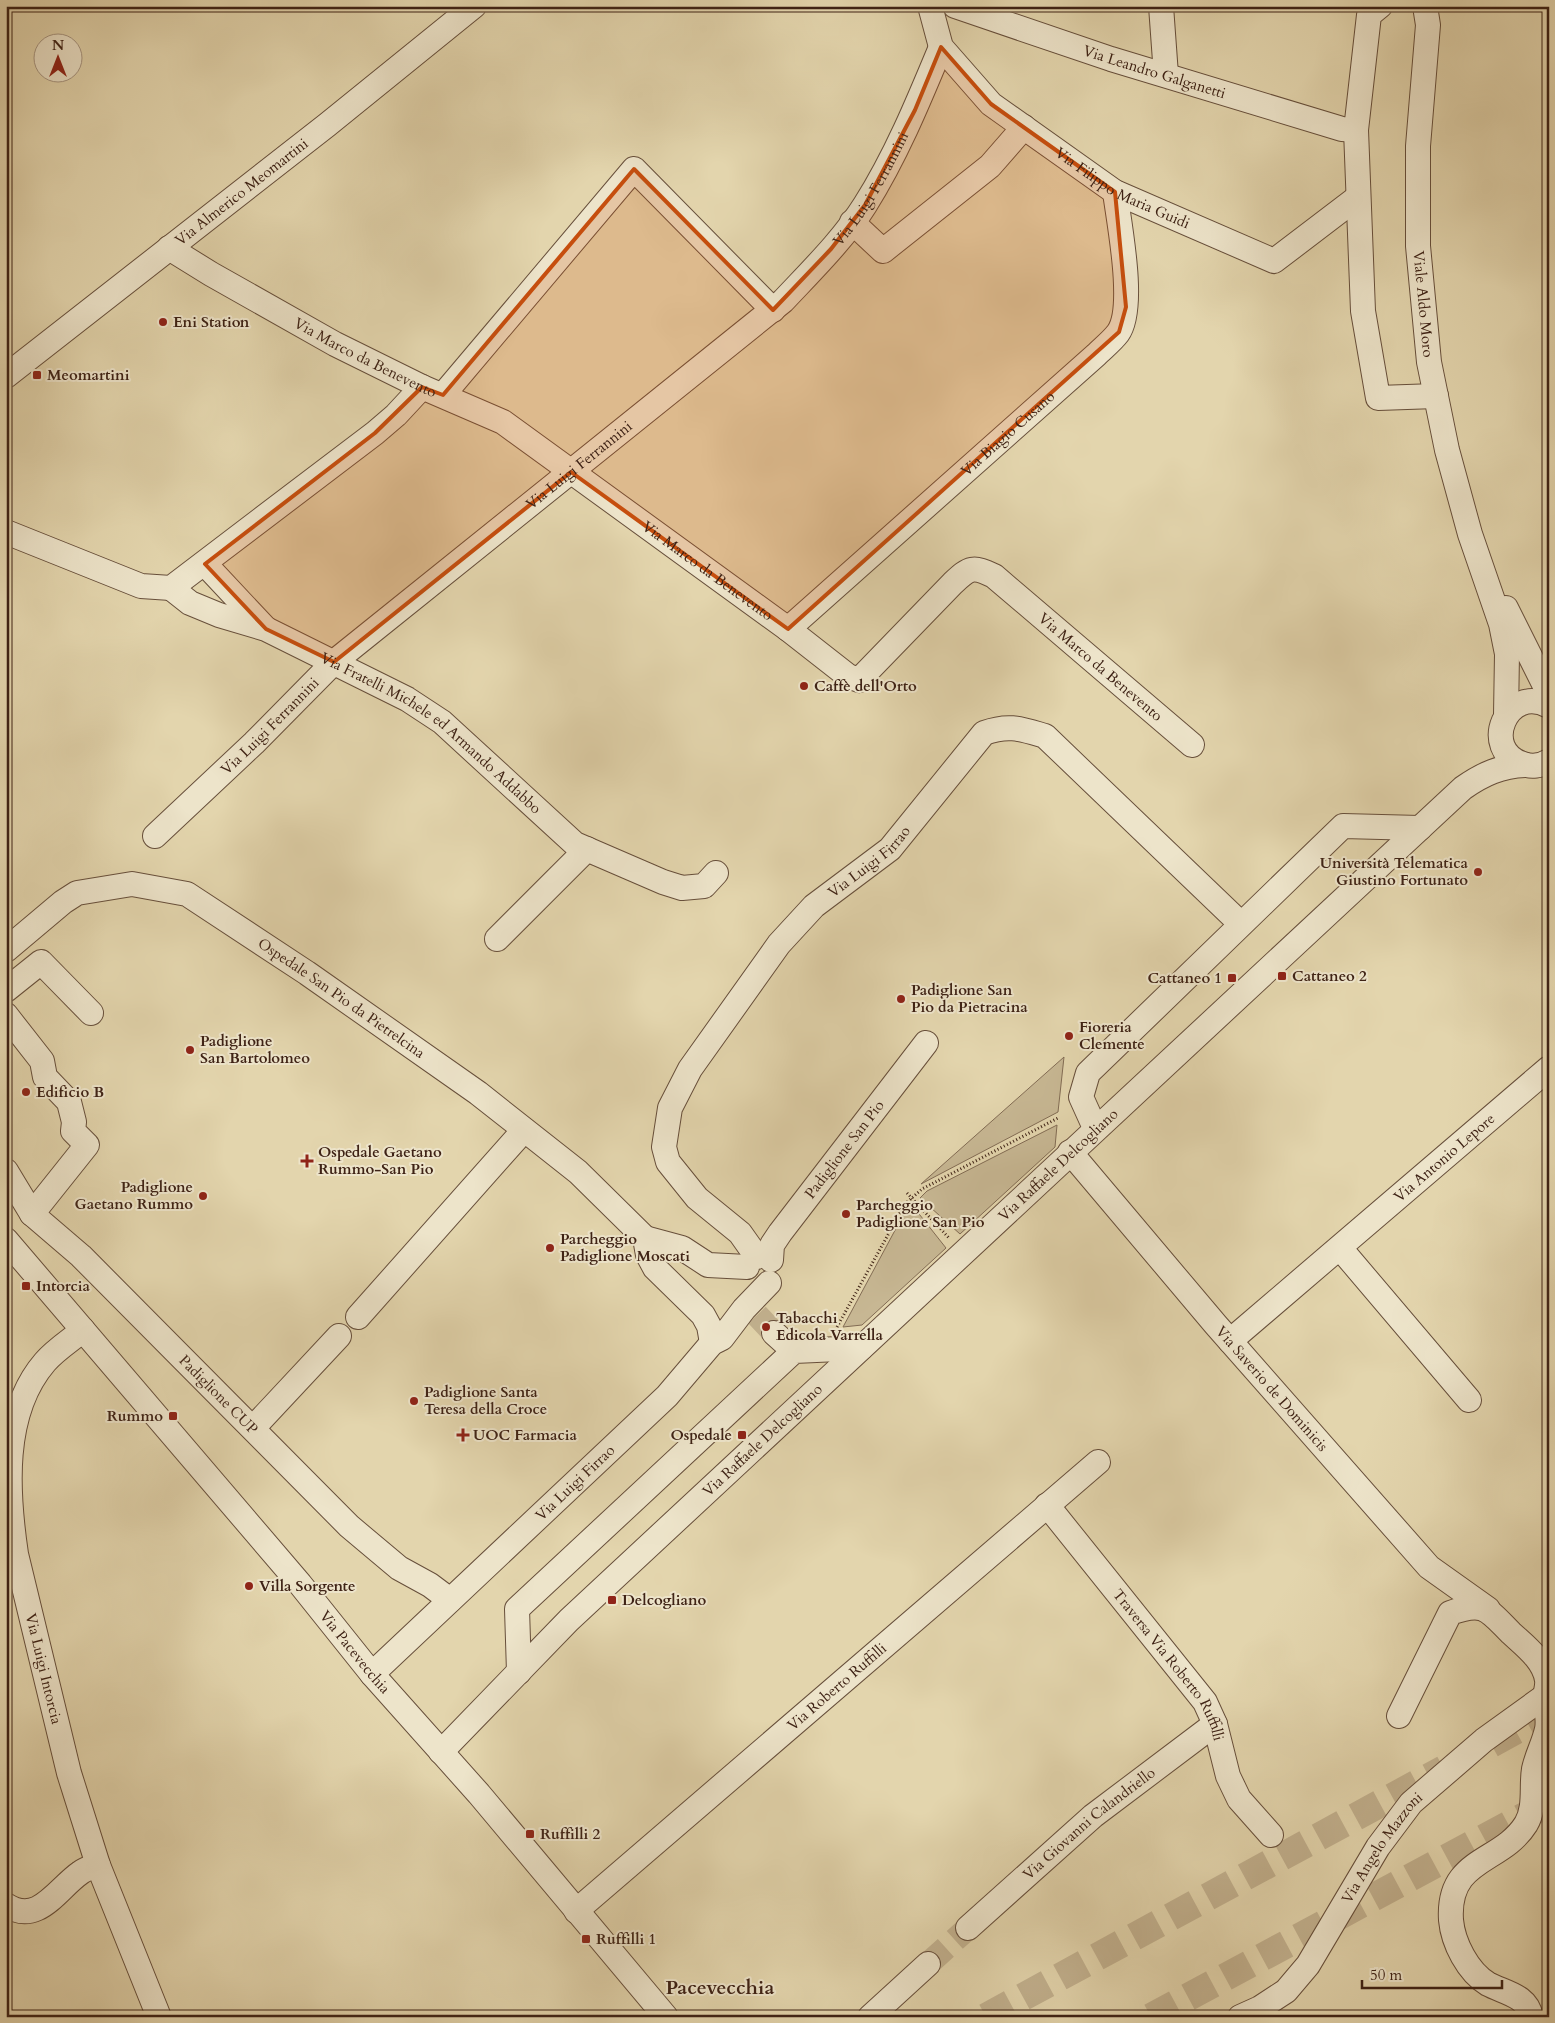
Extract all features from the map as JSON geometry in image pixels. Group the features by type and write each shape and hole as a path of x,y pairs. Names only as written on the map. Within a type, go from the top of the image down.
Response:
{"street":[{"name":"Via Almerico Meomartini","path":"6,376 474,6"},
{"name":"Via Filippo Maria Guidi","path":"930,6 941,46 991,104 1115,192 1274,261 1358,197"},
{"name":"Via Leandro Galganetti","path":"955,6 1111,59 1342,129 1356,130"},
{"path":"1161,6 1166,75"},
{"path":"1380,6 1369,15 1356,130 1363,311 1378,398 1436,396"},
{"name":"Viale Aldo Moro","path":"1430,12 1418,146 1418,246 1429,362 1446,450 1470,534 1501,624 1507,654 1502,745 1515,761 1539,765"},
{"name":"Via Luigi Ferrannini","path":"154,836 254,743 334,662 784,302 832,249 865,205 915,110 941,46"},
{"path":"852,222 883,251 990,166 1024,127"},
{"path":"6,532 141,586 171,588 205,564 396,415 432,391 634,169 773,310"},
{"name":"Via Biagio Cusano","path":"788,628 1096,355 1118,332 1126,307 1123,249 1115,192"},
{"name":"Via Marco da Benevento","path":"169,248 335,344 432,391 503,422 788,628 848,676 859,680 953,583 966,571 977,568 994,576 1192,744"},
{"name":"Via Fratelli Michele ed Armando Addabbo","path":"205,564 266,630"},
{"name":"Viale Aldo Moro","path":"1484,575 1502,600 1549,694"},
{"name":"Via Fratelli Michele ed Armando Addabbo","path":"171,588 190,603 219,615 266,630 407,699 442,722 575,844 663,882 682,888 704,886 716,873"},
{"path":"1504,720 1522,703 1533,701 1549,706"},
{"name":"Via Raffaele Delcogliano","path":"1464,788 1495,741 1504,720"},
{"name":"Via Luigi Firrao","path":"372,1674 667,1396 712,1343 722,1338 752,1310 769,1283 760,1286 751,1282 747,1272 758,1261 740,1233 697,1198 668,1162 664,1148 670,1108 690,1069 779,944 814,906 890,849 984,733 999,728 1017,727 1045,736 1241,924"},
{"name":"Via Raffaele Delcogliano","path":"441,1752 569,1620 1070,1152 1464,788 1479,776 1510,765 1539,765"},
{"path":"1096,1128 1081,1097 1088,1072 1343,826 1420,828"},
{"path":"497,939 587,849"},
{"name":"Ospedale San Pio da Pietrelcina","path":"6,950 57,907 77,894 132,884 168,889 187,894 307,973 478,1093 578,1172 644,1238 648,1255 655,1268 703,1315 709,1326 712,1343"},
{"path":"6,990 41,962 91,1014"},
{"path":"6,1015 42,1061 45,1077 69,1102 74,1122 73,1131 87,1145 32,1214"},
{"name":"Padiglione San Pio","path":"758,1261 926,1043"},
{"name":"Via Antonio Lepore","path":"1230,1341 1549,1068"},
{"path":"358,1317 524,1130"},
{"name":"Via Saverio de Dominicis","path":"1070,1152 1230,1341 1429,1567 1488,1610 1536,1656 1543,1667 1547,1682 1545,1696 1548,1726 1534,1769 1534,1800 1526,1824 1510,1842 1482,1859 1458,1881 1453,1897 1451,1921 1457,1943 1469,1966 1487,1983 1517,1996 1529,2009 1531,2017"},
{"name":"Padiglione CUP","path":"6,1172 32,1214 81,1256 349,1526 399,1568 430,1585 450,1600"},
{"path":"644,1238 682,1248 708,1265 758,1261"},
{"name":"Via Pacevecchia","path":"6,1240 300,1584 372,1674 441,1752 666,2017"},
{"path":"1340,1248 1469,1400"},
{"name":"Via Luigi Intorcia","path":"83,1330 45,1362 32,1382 17,1415 8,1481 16,1554 70,1773 98,1865 159,2017"},
{"path":"774,1333 794,1351"},
{"path":"253,1428 339,1336"},
{"path":"519,1672 517,1610 794,1351 861,1348"},
{"name":"Via Roberto Ruffilli","path":"576,1911 1098,1462"},
{"name":"Traversa Via Roberto Ruffilli","path":"1047,1505 1205,1702 1215,1724 1228,1776 1239,1800 1271,1835"},
{"path":"1400,1716 1450,1613 1470,1606 1488,1610"},
{"name":"Via Angelo Mazzoni","path":"1240,2017 1260,2008 1286,1991 1308,1965 1378,1847 1411,1802 1484,1740 1545,1696"},
{"name":"Via Giovanni Calandriello","path":"968,1928 1093,1816 1215,1724"},
{"path":"6,1905 16,1911 29,1911 46,1904 81,1871 98,1865"},
{"path":"870,2017 928,1964"}],"path":[{"path":"837,1327 905,1204 922,1189 1058,1118"},
{"path":"907,1193 954,1243"}],"highlighted area":[{"path":"941,47 991,104 1115,192 1126,307 1119,332 788,629 571,472 334,662 266,629 205,564 375,433 422,387 443,395 634,169 773,310 831,249 865,205 915,110"}],"shaded area":[{"path":"1064,1057 1058,1112 921,1184"},
{"path":"1057,1125 1055,1147 960,1234 920,1198 927,1191"},
{"path":"912,1205 946,1248 862,1325 843,1327 907,1208"}],"tunnel":[{"path":"757,1315 774,1333"},
{"path":"1491,1744 1549,1712"},
{"path":"986,2017 1444,1769"},
{"path":"1151,2017 1549,1803"},
{"path":"928,1964 968,1928"}],"place":[{"name":"Eni Station","path":"163,322"},
{"name":"Meomartini","path":"37,375"},
{"name":"Caffè dell'Orto","path":"804,686"},
{"name":"Università Telematica Giustino Fortunato","path":"1478,872"},
{"name":"Cattaneo 2","path":"1282,976"},
{"name":"Cattaneo 1","path":"1232,978"},
{"name":"Padiglione San Pio da Pietracina","path":"901,999"},
{"name":"Fioreria Clemente","path":"1069,1036"},
{"name":"Padiglione San Bartolomeo","path":"190,1050"},
{"name":"Edificio B","path":"26,1092"},
{"name":"Ospedale Gaetano Rummo-San Pio","path":"307,1161"},
{"name":"Padiglione Gaetano Rummo","path":"203,1196"},
{"name":"Parcheggio Padiglione San Pio","path":"846,1214"},
{"name":"Parcheggio Padiglione Moscati","path":"550,1248"},
{"name":"Intorcia","path":"26,1286"},
{"name":"Tabacchi Edicola Varrella","path":"766,1327"},
{"name":"Padiglione Santa Teresa della Croce","path":"414,1401"},
{"name":"Rummo","path":"173,1416"},
{"name":"UOC Farmacia","path":"463,1435"},
{"name":"Ospedale","path":"742,1435"},
{"name":"Villa Sorgente","path":"249,1586"},
{"name":"Delcogliano","path":"612,1600"},
{"name":"Ruffilli 2","path":"530,1834"},
{"name":"Ruffilli 1","path":"586,1939"}],"district":[{"name":"Pacevecchia","path":"720,1987"}]}
